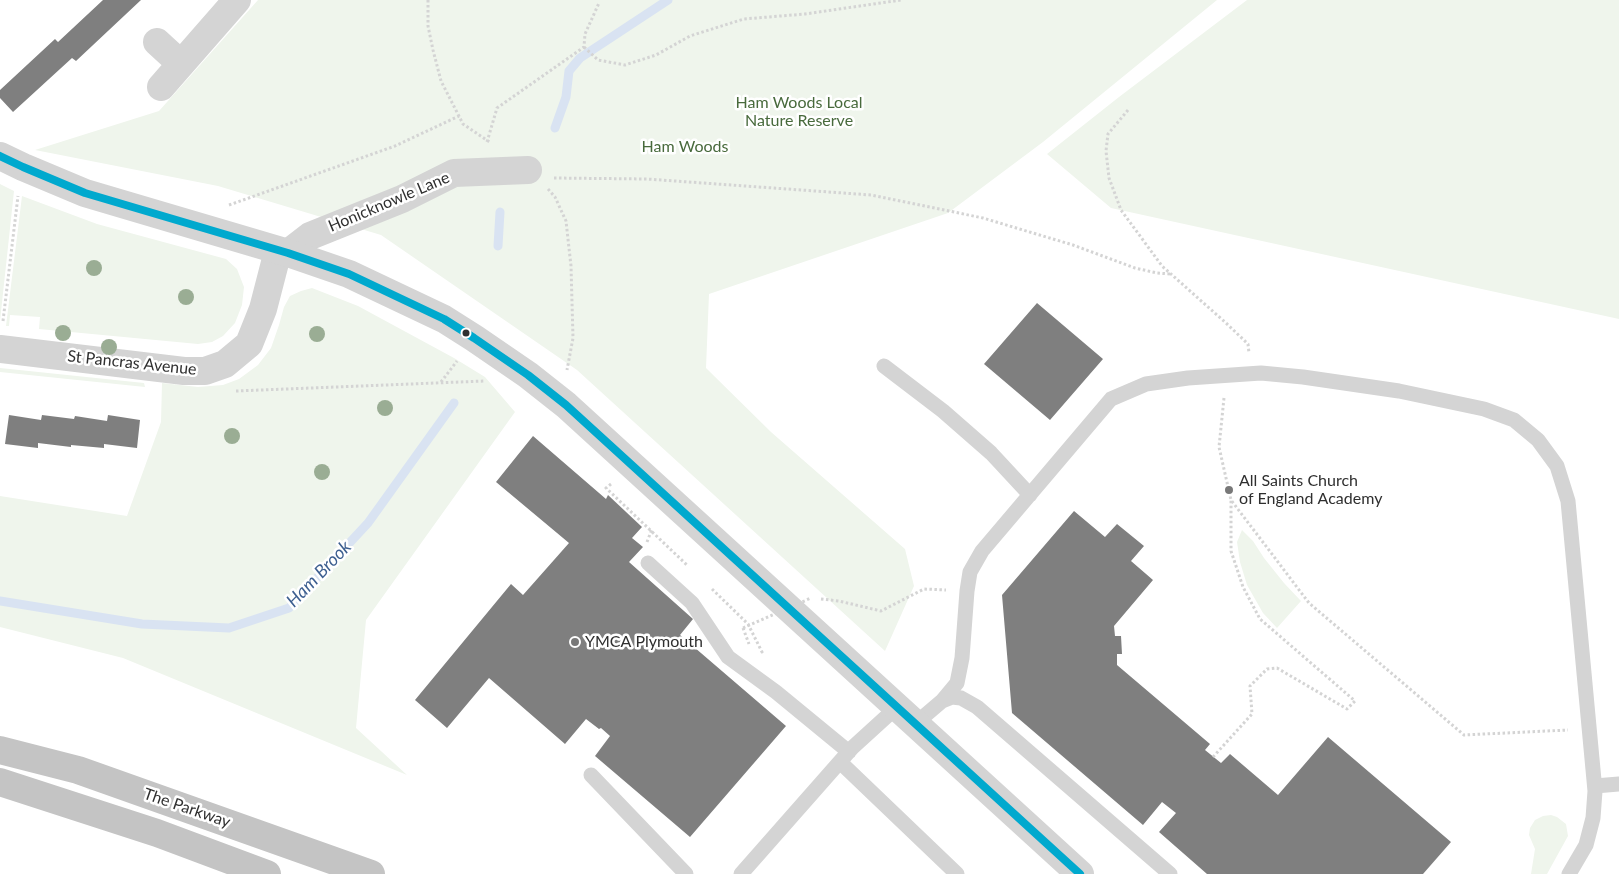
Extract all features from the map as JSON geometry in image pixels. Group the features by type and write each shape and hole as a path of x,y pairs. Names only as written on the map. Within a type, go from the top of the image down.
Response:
{"highway":[{"name":"The Parkway","path":"0,750 78,770 371,874"},
{"name":"The Parkway","path":"0,782 157,833 267,874"}],"street":[{"path":"161,87 237,0"},
{"path":"157,42 181,64"},
{"path":"11,162 85,193 283,252 349,274 444,319 504,358 566,405 1080,874"},
{"name":"Honicknowle Lane","path":"283,252 310,236 402,199 454,173 540,178"},
{"name":"St Pancras Avenue","path":"0,349 184,371 204,371 225,364 249,344 283,252"}],"lane":[{"path":"884,366 943,411 984,447 1030,495"},
{"path":"942,701 957,683 962,658 970,572 982,551 1111,399 1146,384 1188,378 1261,373 1303,377 1390,390 1484,409 1514,420 1538,440 1558,466 1568,501 1595,786 1593,818 1586,845 1568,874"},
{"path":"648,563 692,604 728,657 776,692 844,757 958,874"},
{"path":"742,874 844,757 906,716 952,697 961,698 977,707 1170,874"},
{"path":"591,775 686,874"},
{"path":"1595,786 1619,784"}],"path":[{"path":"428,0 428,26 441,81 463,124 488,141 497,108 584,47"},
{"path":"584,47 598,60 625,65 656,55 690,36 744,19 805,14 900,0"},
{"path":"584,47 585,34 600,3"},
{"path":"1128,110 1108,134 1106,152 1109,178 1121,210 1162,266 1248,344 1251,374"},
{"path":"228,205 395,146 459,116"},
{"path":"0,349 17,201 11,162"},
{"path":"540,178 648,179 871,195 983,218 1073,245 1135,268 1171,274"},
{"path":"540,178 555,197 566,221 571,266 573,338 565,380 566,405"},
{"path":"233,391 486,381 504,358"},
{"path":"1213,757 1252,714 1250,686 1267,669 1277,668 1347,709 1355,701 1260,619 1243,587 1231,551 1231,500 1219,447 1228,375"},
{"path":"1231,500 1309,603 1464,735 1589,729"},
{"path":"648,563 644,557 651,530 654,527 660,532 678,508"},
{"path":"750,645 743,628 811,598 839,601 880,611 924,589 967,591"},
{"path":"748,624 762,652"}],"green space":[{"name":"Ham Woods","path":"258,0 1217,0 1043,142 948,213 709,294 706,368 771,432 905,549 914,586 885,651 577,370 381,235 218,186 35,150 159,111"},
{"path":"1247,0 1619,0 1619,319 1111,208 1047,154"},
{"path":"0,184 14,191 0,321"},
{"path":"22,196 97,224 226,259 237,269 244,287 242,305 235,323 223,336 212,342 198,344 39,329 40,317 10,315 9,326 6,326"},
{"path":"312,288 358,306 454,358 485,377 515,412 366,620 356,728 407,775 123,658 0,627 0,496 127,516 161,422 162,383 198,387 223,385 239,379 258,365 271,348 284,307 290,296"},
{"path":"0,368 144,383 145,387 0,372"},
{"path":"1242,530 1253,541 1284,583 1301,601 1277,628 1263,613 1247,585 1240,562 1237,542"},
{"path":"1551,815 1566,824 1568,836 1547,874 1531,874 1535,849 1529,835 1530,828 1535,820"}],"building":[{"path":"103,0 141,0 76,61 72,58 13,112 0,98 0,90 55,39 58,42"},
{"path":"1037,303 1103,359 1050,420 984,364"},
{"path":"9,415 41,420 42,415 74,419 75,416 107,421 108,415 140,420 137,448 104,444 104,448 71,445 71,447 38,443 38,448 5,444"},
{"name":"YMCA Plymouth","path":"533,436 606,499 608,495 642,527 632,538 643,547 629,562 693,619 680,635 786,726 690,837 595,756 610,736 586,719 565,744 489,678 447,728 415,700 511,584 523,595 569,543 496,482"},
{"path":"1074,511 1105,537 1117,524 1144,546 1131,561 1153,580 1114,626 1115,636 1121,636 1122,654 1117,654 1117,665 1210,744 1205,750 1221,763 1230,754 1278,795 1328,737 1451,842 1423,874 1207,874 1159,832 1176,813 1162,802 1143,825 1012,713 1002,595"}],"waterway":[{"name":"Ham Brook","path":"555,128 566,97 569,71 580,58 668,0"},
{"path":"498,246 500,212"},
{"name":"Ham Brook","path":"0,601 142,624 229,628 289,608 368,523 454,403"}],"transit line":[{"path":"0,156 85,193 288,253 349,274 444,319 474,338 528,375 566,405 1080,874"}],"place":[{"name":"All Saints Church of England Academy","path":"1229,490"},
{"name":"YMCA Plymouth","path":"575,642"}],"park label":[{"name":"Ham Woods Local Nature Reserve","path":"799,112"}]}
